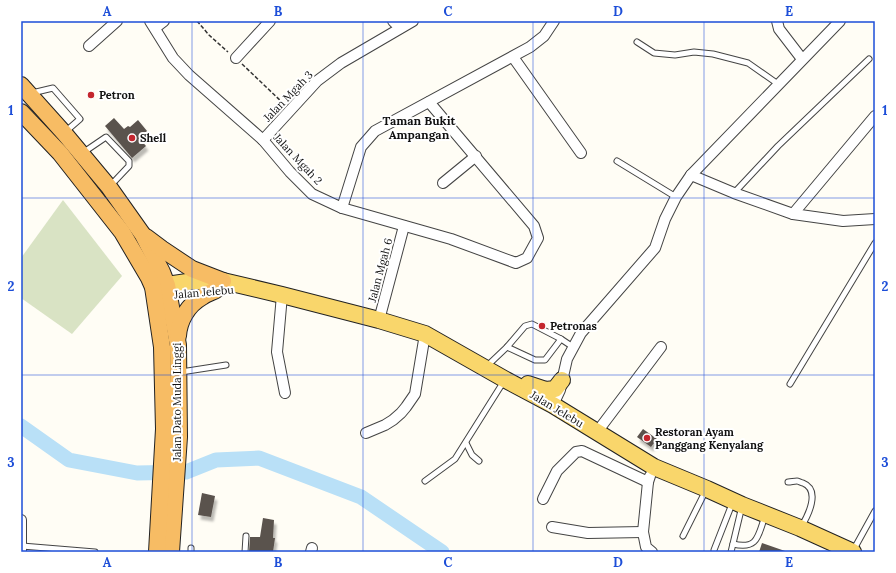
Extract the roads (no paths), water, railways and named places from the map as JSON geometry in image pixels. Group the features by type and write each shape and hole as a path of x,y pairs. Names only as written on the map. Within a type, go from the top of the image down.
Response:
{"highway":[{"name":"Jalan Dato Muda Linggi","path":"25,89 109,187 143,235 162,272 161,291 164,429 171,552"},
{"name":"Jalan Dato Muda Linggi","path":"21,112 60,153 122,232 149,278 161,291 178,345 179,436 168,504 157,552"},
{"path":"143,235 192,269 220,286 203,296 192,305 183,317 178,330 178,345"}],"main road":[{"name":"Jalan Jelebu","path":"161,291 194,280 220,286 253,289 379,320 425,334 553,405 597,432 651,474 707,489 853,552"},
{"path":"495,374 546,390 555,389 562,380"},
{"path":"562,380 566,406 573,418"}],"street":[{"path":"88,46 117,21"},
{"path":"153,25 164,21"},
{"path":"236,58 270,21"},
{"name":"Jalan Mgah 3","path":"263,140 317,81 341,63 361,52 396,24 413,21"},
{"path":"342,208 361,147 375,131 513,57 544,36 554,21"},
{"path":"777,21 779,29 802,59"},
{"path":"553,405 560,390 567,359 581,333 655,248 665,219 676,197 691,175 840,21"},
{"name":"Jalan Mgah 2","path":"153,25 173,58 189,75 263,140 290,172 312,194 342,208 451,239 516,264 527,258 538,238 534,226 476,156"},
{"path":"513,57 581,153"},
{"path":"429,102 476,156 442,183"},
{"path":"793,214 875,116"},
{"path":"691,175 734,193 793,214 843,221 875,219"},
{"name":"Jalan Mgah 6","path":"379,320 404,226"},
{"path":"282,295 278,352 285,393"},
{"path":"366,433 393,420 406,407 415,394 425,334"},
{"path":"597,432 661,347"},
{"path":"543,498 557,471 576,452 582,451 651,474 643,532 646,547 652,552"},
{"path":"21,520 22,549"},
{"path":"552,527 588,533 643,532"}],"lane":[{"path":"637,42 654,53 675,55 694,52 713,54 748,63 778,84"},
{"path":"734,193 778,146 869,59"},
{"path":"25,89 53,88 80,119 64,133"},
{"path":"81,154 106,137 129,161 129,166 109,187"},
{"path":"617,161 676,197"},
{"path":"790,384 875,243"},
{"path":"425,481 454,458 466,443 507,347 525,326 532,324 573,347"},
{"path":"507,347 535,360 545,360 561,339"},
{"path":"178,373 226,365"},
{"path":"466,443 472,455 479,461"},
{"path":"788,482 798,481 808,485 812,491 812,498 807,516 800,528"},
{"path":"683,536 707,489"},
{"path":"731,552 738,503"},
{"path":"714,550 738,503"},
{"path":"853,552 875,511"},
{"path":"733,544 742,546 751,545 758,538 766,515"},
{"path":"245,552 246,536"},
{"path":"22,549 95,552"}],"waterway":[{"path":"21,426 69,460 137,473 186,472 216,460 259,458 361,497 442,552"}],"place":[{"name":"Petron","path":"91,95"},
{"name":"Shell","path":"132,138"},
{"name":"Petronas","path":"542,326"},
{"name":"Restoran Ayam Panggang Kenyalang","path":"647,438"}],"district":[{"name":"Taman Bukit Ampangan","path":"419,127"}]}
